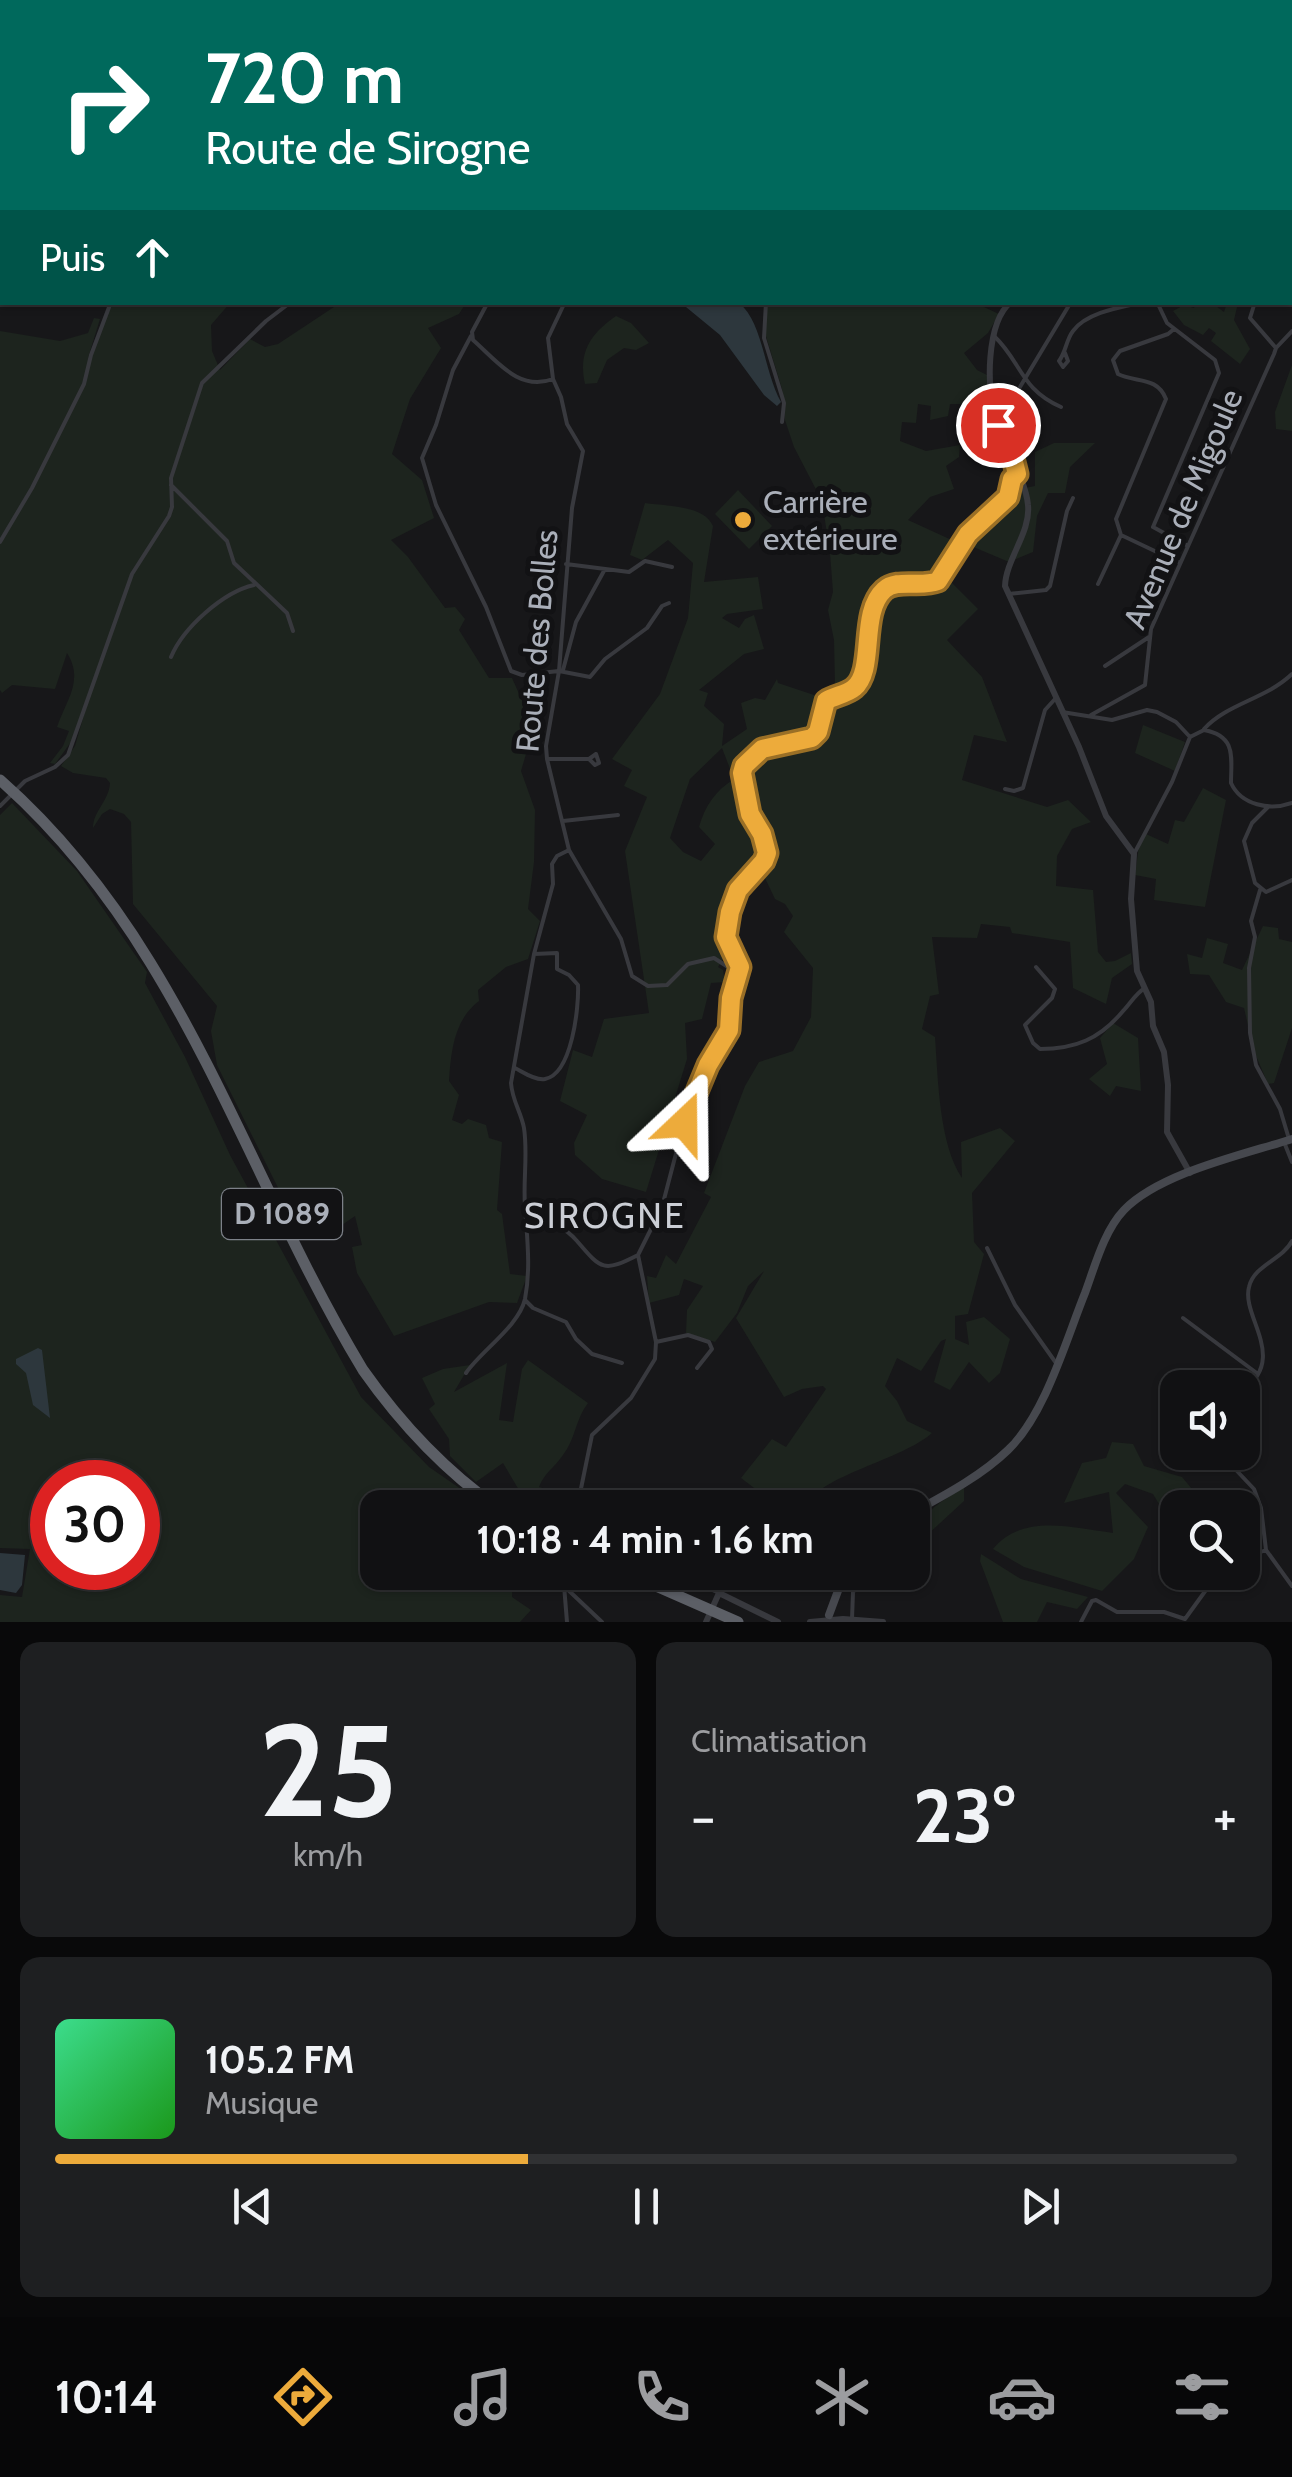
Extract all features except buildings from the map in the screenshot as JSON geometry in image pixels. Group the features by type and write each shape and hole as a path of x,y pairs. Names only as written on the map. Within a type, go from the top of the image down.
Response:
{"highway":[{"name":"D 1089","path":"0,780 40,818 104,891 153,964 363,1370 430,1452 476,1490"},
{"path":"665,1590 739,1622"}],"main road":[{"path":"930,1502 1010,1448 1042,1399 1114,1222 1128,1206 1190,1174 1288,1140"},
{"path":"829,1614 838,1590"}],"street":[{"path":"0,542 84,384 90,355 110,305"},
{"path":"0,806 25,782 55,767 68,754 132,574 172,508 170,484 206,378 287,305"},
{"path":"486,305 452,370 422,458 436,505 486,607 511,670 522,675 561,671 590,677 669,603"},
{"path":"471,336 522,382 540,384 553,379 548,338 564,305"},
{"path":"766,305 764,338 784,403 782,422"},
{"path":"1007,305 997,318 992,335 994,412 1029,510 1005,579 1008,594 1084,758 1106,816 1134,854"},
{"path":"998,425 1070,305"},
{"path":"1065,353 1074,330 1084,321 1131,305"},
{"path":"1159,305 1174,329 1214,360 1219,373 1153,526 1188,546"},
{"path":"1253,305 1250,318 1276,348"},
{"path":"1174,329 1120,350 1113,360 1118,374 1158,386 1166,400 1116,519 1122,534 1180,562"},
{"name":"Avenue de Migoule","path":"1091,715 1145,686 1149,637 1180,562 1276,348 1292,331"},
{"path":"992,335 998,338 1023,379 1045,400 1061,407"},
{"name":"Route des Bolles","path":"553,379 562,397 567,424 583,451 566,564 561,671 546,746 569,850 608,915 638,982 668,985 688,964 714,958 728,967 732,997"},
{"path":"994,412 1004,410"},
{"path":"526,1214 565,1230 600,1266 617,1266 638,1256 662,1208 684,1123 708,1065 725,1040 740,967 726,937 730,912 738,890 767,853 762,834 750,814 744,766 762,749 812,738 818,732 826,701 852,690 860,680 871,614 882,591 896,584 938,581 968,534 1003,505 1017,474"},
{"path":"170,484 227,541 234,562 254,586 268,593 287,613 293,631"},
{"path":"1008,594 1046,590 1050,586 1073,498"},
{"path":"1098,584 1122,534"},
{"path":"566,564 629,572 645,561 672,567"},
{"path":"561,671 576,622 605,569"},
{"path":"171,657 176,645 219,601 254,586"},
{"path":"1105,666 1149,637"},
{"path":"1190,1174 1166,1132 1167,1070 1153,1026 1151,1002 1137,971 1131,885 1134,854 1172,782 1190,737 1216,718 1278,687 1292,674"},
{"path":"1005,789 1023,788 1044,710 1055,700"},
{"path":"1101,710 1106,719"},
{"path":"1061,712 1120,719 1147,710 1176,722 1190,737"},
{"path":"1204,730 1217,733 1233,754 1231,782 1235,792 1268,807 1292,804"},
{"path":"546,759 589,760"},
{"path":"1268,807 1252,824 1244,841 1260,890 1251,921 1255,938 1249,968 1250,1032 1256,1065 1280,1108 1292,1162"},
{"path":"562,821 618,815"},
{"path":"466,1373 510,1324 525,1299 530,1264 526,1147 523,1123 512,1093 514,1068 534,954 550,897 552,864 569,850"},
{"path":"1260,890 1272,891 1292,880"},
{"path":"514,1068 543,1080 554,1074 566,1056 578,985 557,969 557,952 534,954"},
{"path":"1036,967 1058,988 1025,1025 1040,1049 1086,1044 1122,1014 1144,988"},
{"path":"1258,1370 1262,1340 1248,1288 1252,1277 1284,1253 1292,1240"},
{"path":"986,1248 1014,1305 1056,1364"},
{"path":"580,1490 590,1441 598,1428 622,1409 655,1359 656,1342 638,1256"},
{"path":"525,1299 533,1308 566,1322 592,1354 622,1363"},
{"path":"1183,1318 1253,1370"},
{"path":"656,1342 688,1335 710,1342 712,1349 696,1368"},
{"path":"1236,1470 1254,1489 1261,1508 1266,1550 1292,1586"},
{"path":"1260,1552 1266,1550"},
{"path":"565,1590 567,1622"},
{"path":"572,1590 602,1622"},
{"path":"708,1590 778,1622"},
{"path":"852,1619 854,1590"},
{"path":"1082,1622 1096,1600 1117,1612 1164,1612 1184,1619 1205,1590"},
{"path":"706,1622 718,1595"},
{"path":"810,1622 883,1622"}],"shaded area":[{"path":"228,305 211,325 212,351 220,370 250,339 265,347 278,344 337,305 465,305 459,314 428,328 441,348 410,399 392,454 422,480 434,518 391,540 445,608 455,607 465,619 459,630 489,678 512,678 534,727 521,771 535,810 528,909 540,921 528,959 506,967 478,990 479,1001 464,1017 455,1037 449,1081 459,1095 452,1120 462,1124 468,1119 486,1125 489,1138 502,1142 497,1210 502,1214 510,1274 527,1276 517,1303 489,1302 394,1336 357,1273 352,1247 362,1245 355,1216 322,1239 300,1232 217,1065 211,1031 217,1006 133,904 131,822 124,814 110,809 93,828 110,783 106,778 73,773 61,766 75,746 97,670 71,742 55,764 50,763 69,731 57,727 74,681 67,653 55,689 12,685 2,693 0,690 0,331 60,341 88,333 94,318 100,319 88,358 110,308"},
{"path":"741,305 747,311 781,402 777,406 764,395 720,335 686,307"},
{"path":"767,305 980,305 999,314 988,333 964,353 977,370 989,376 990,404 950,404 948,416 930,420 931,406 918,404 916,423 902,422 900,441 926,451 960,445 959,457 946,466 954,489 930,497 908,520 956,542 943,574 978,609 947,640 982,677 1007,742 974,735 962,780 1047,807 1068,800 1091,822 1072,829 1057,856 1056,886 1093,890 1098,952 1106,962 1131,953 1132,964 1112,978 1106,1004 1073,988 1070,942 981,924 977,938 932,937 939,994 930,996 922,1029 935,1037 941,1110 954,1164 962,1178 961,1142 1000,1128 1015,1141 972,1193 974,1242 984,1254 968,1314 955,1316 955,1339 969,1345 966,1322 984,1317 1010,1339 1000,1373 989,1383 969,1362 950,1390 934,1382 946,1339 921,1371 897,1358 885,1386 907,1421 932,1433 821,1490 757,1490 741,1478 772,1439 786,1447 826,1389 802,1389 784,1397 736,1318 764,1271 748,1286 737,1313 715,1342 686,1333 687,1310 703,1286 684,1279 679,1295 649,1303 647,1276 656,1278 666,1255 676,1264 711,1197 704,1193 745,1086 759,1062 793,1051 811,1017 813,968 784,932 793,916 785,904 775,899 764,876 770,840 753,812 744,774 774,748 805,746 815,741 835,686 834,640 828,610 833,592 822,501 794,447 785,420 782,389 765,333"},
{"path":"1184,305 1216,305 1224,312 1226,305 1238,305 1234,320 1250,349 1240,364 1211,341 1216,333 1209,328 1203,335 1184,325 1173,311"},
{"path":"616,316 631,323 649,343 636,350 624,348 607,360 597,383 585,384 583,363 588,345"},
{"path":"1292,365 1292,431 1276,429 1275,412"},
{"path":"1054,443 1095,443 1070,467 1065,493 1048,493 1037,516 1033,552 1009,562 964,543 1005,506 1015,490 1035,486 1035,452"},
{"name":"Carrière extérieure","path":"738,490 772,526 749,549 715,514"},
{"path":"645,503 684,508 702,514 713,526 704,582 758,577 763,609 722,618 739,628 754,615 764,649 744,654 699,690 708,693 704,706 724,724 722,746 747,729 741,703 755,698 765,700 777,679 778,683 820,697 816,726 810,735 760,749 740,770 744,801 761,854 753,869 740,873 727,912 724,931 728,951 718,967 723,970 725,982 711,983 702,1019 685,1023 687,1059 646,1192 602,1179 575,1155 574,1143 587,1115 560,1101 573,1050 592,1057 604,1019 649,1013 625,851 647,797 624,786 632,770 612,759 660,694 688,618 693,563 668,540 642,560 630,555","holes":["722,748 734,779 712,800 699,827 715,844 701,861 683,852 670,838 690,779"]},
{"path":"1143,725 1185,742 1175,771 1135,753"},
{"path":"1203,788 1226,800 1205,907 1154,900 1156,879 1135,875 1139,846 1146,834 1168,844 1175,820 1184,822"},
{"path":"12,803 77,871 147,972 145,983 185,1057 230,1155 361,1397 429,1467 462,1490 360,1490 360,1590 512,1590 512,1597 531,1610 520,1622 0,1622 0,1595 22,1597 30,1549 0,1548 0,815"},
{"path":"1263,926 1278,928 1279,939 1292,942 1292,1028 1274,1083 1268,1084 1254,1051 1244,1008 1226,1002 1209,975 1190,974 1187,954 1202,958 1207,938 1228,944 1223,963 1242,970"},
{"path":"1113,1023 1138,1038 1141,1091 1116,1086 1110,1096 1089,1079 1107,1064 1100,1038"},
{"path":"38,1348 42,1350 50,1418 33,1405 26,1373 16,1364 16,1359"},
{"path":"528,1360 588,1403 567,1449 539,1487 549,1490 519,1490 503,1463 476,1482 450,1456 449,1439 429,1409 435,1404 422,1378 443,1369 470,1365 454,1392 507,1363 499,1420 513,1422 522,1369"},
{"path":"1112,1442 1133,1444 1144,1466 1182,1477 1193,1490 1160,1490 1160,1506 1153,1494 1125,1484 1116,1493 1148,1527 1134,1559 1102,1591 1024,1567 993,1549 1005,1538 1033,1527 1065,1526 1113,1533 1109,1492 1064,1503 1082,1463 1106,1458"},
{"path":"964,1487 964,1501 930,1532 930,1512"},
{"path":"0,1553 25,1555 22,1585 16,1593 0,1590"},
{"path":"981,1554 1021,1579 1088,1597 1077,1609 1047,1602 1037,1622 1003,1622 980,1561"}],"place":[{"name":"Carrière extérieure","path":"743,520"}],"district":[{"name":"SIROGNE","path":"605,1216"}],"route":[{"path":"684,1123 708,1065 729,1030 731,998 740,967 726,937 730,912 738,890 767,853 762,834 750,814 744,766 762,749 803,743 818,732 826,701 852,690 860,680 871,614 882,591 896,584 938,581 968,534 1003,505 1017,474 998,425"}]}
